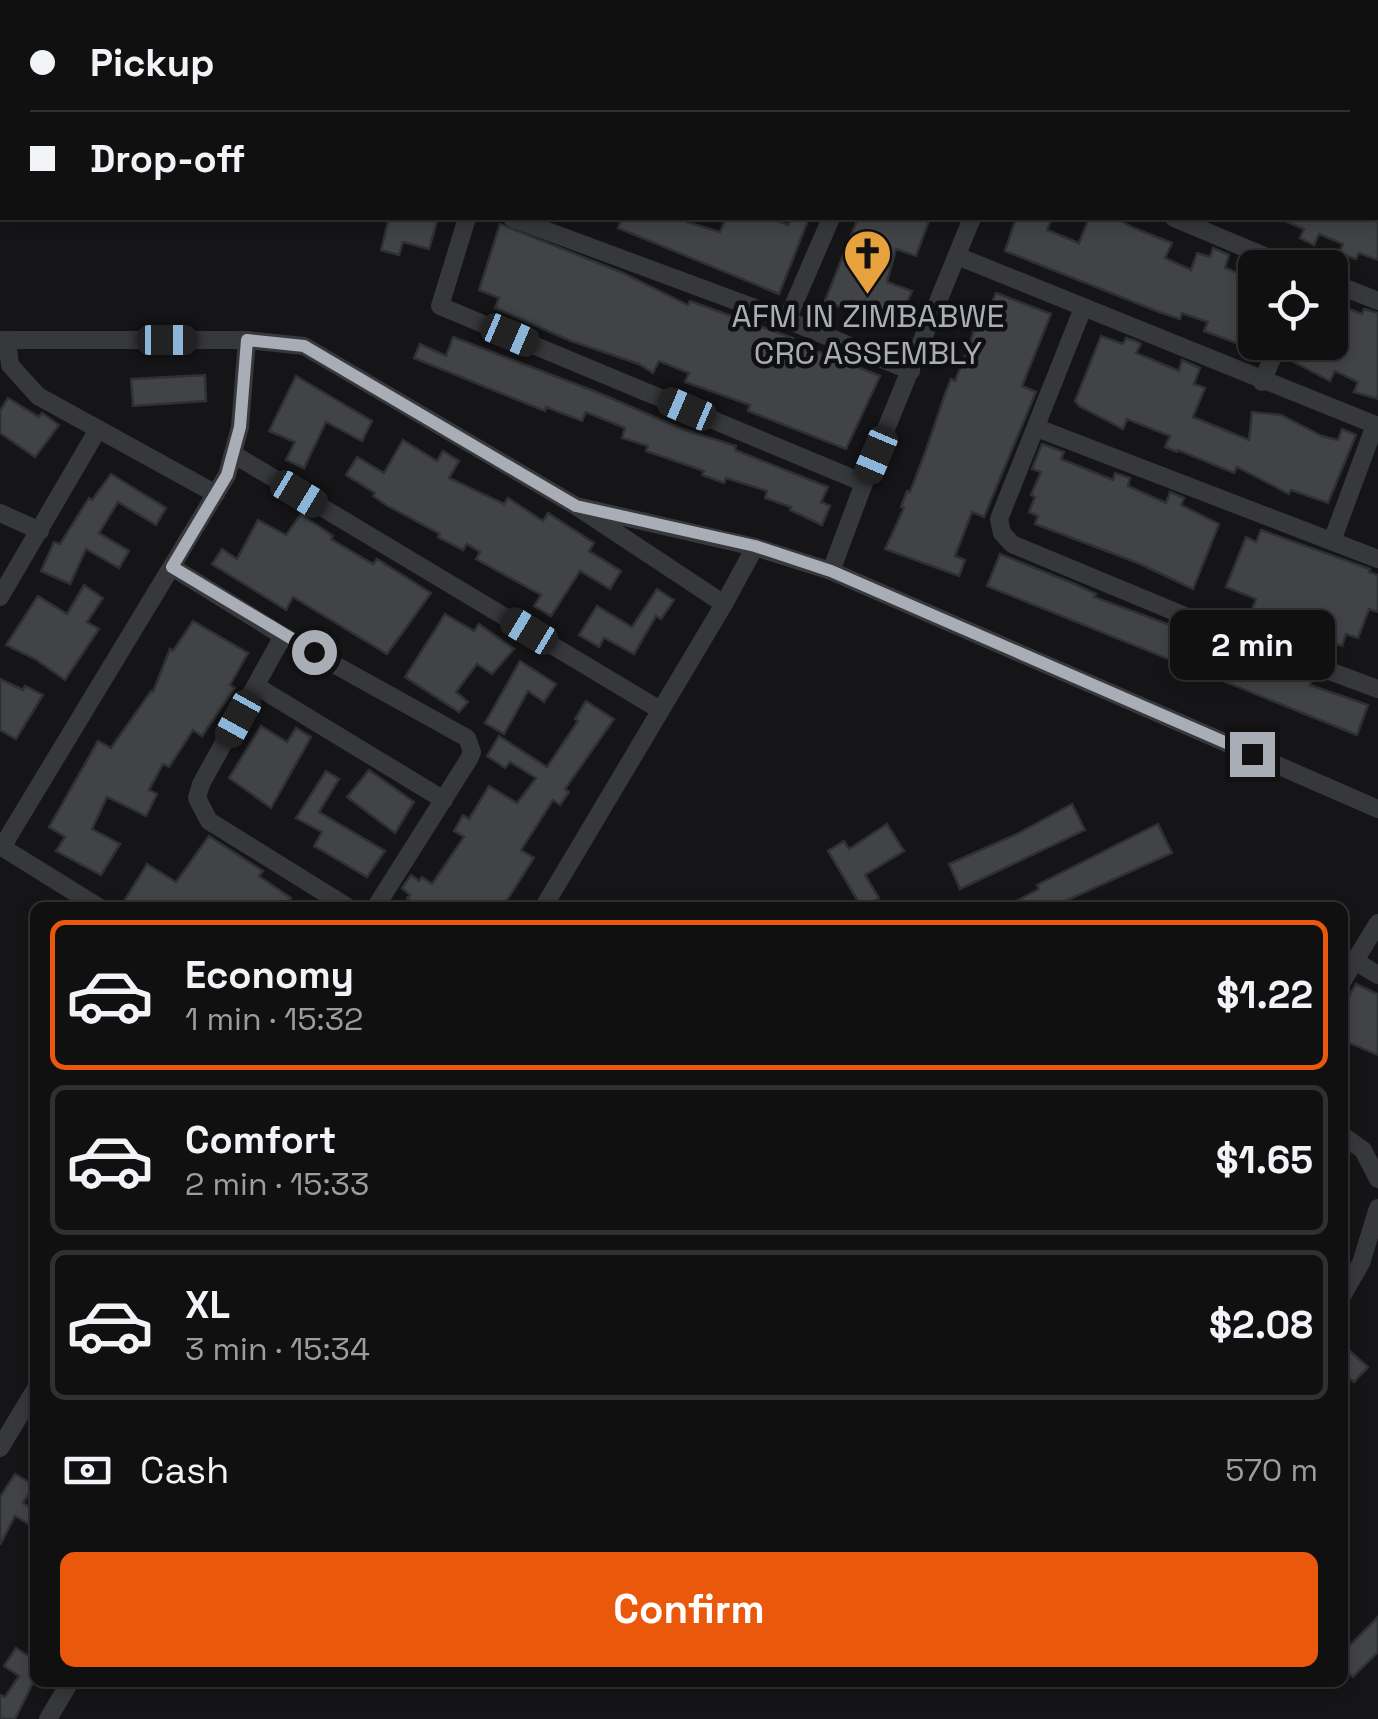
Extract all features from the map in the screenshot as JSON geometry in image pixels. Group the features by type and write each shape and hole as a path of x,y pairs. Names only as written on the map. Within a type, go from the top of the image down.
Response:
{"street":[{"path":"466,220 440,306 864,482"},
{"path":"517,220 788,320 911,371"},
{"path":"788,320 830,220"},
{"path":"831,571 971,220"},
{"path":"1179,220 1250,250"},
{"path":"957,256 1377,426 1332,541"},
{"path":"1348,289 1378,301"},
{"path":"1083,308 999,518 1002,533 1012,544 1214,628 1378,689"},
{"path":"216,494 38,396 10,366 4,340 247,340 304,346 576,506 724,604"},
{"path":"90,902 1,846 216,494 234,454 240,427 247,340"},
{"path":"1262,382 1271,360"},
{"path":"1037,428 1378,559"},
{"path":"0,597 97,431"},
{"path":"234,454 660,710"},
{"path":"576,506 755,546 831,571 1378,809"},
{"path":"0,512 40,532"},
{"path":"547,902 755,546"},
{"path":"172,567 283,636 467,738 472,752 379,902"},
{"path":"283,636 201,784 198,798 201,811 210,821 339,902"},
{"path":"256,686 444,800"},
{"path":"1348,973 1378,923"},
{"path":"1355,962 1378,976"},
{"path":"1348,1139 1364,1150 1378,1179"},
{"path":"1348,1286 1361,1263 1378,1208"},
{"path":"0,1448 30,1398"},
{"path":"48,1719 67,1687"}],"building":[{"path":"388,220 437,220 429,249 403,242 399,255 381,250"},
{"path":"621,220 688,220 720,232 725,220 776,220 788,225 790,220 808,220 779,294 618,228"},
{"path":"857,220 929,220 916,256 896,249 887,282 912,291 900,320 851,301 847,310 825,301"},
{"path":"1015,220 1051,220 1047,230 1079,243 1088,220 1121,220 1172,243 1165,258 1191,270 1197,253 1210,257 1213,248 1229,255 1225,268 1238,273 1238,344 1204,331 1208,322 1182,313 1180,319 1005,251"},
{"path":"1283,220 1378,220 1378,260 1359,253 1356,259 1348,256 1348,250 1340,250 1343,244 1319,234 1314,245 1300,238 1304,229"},
{"path":"500,224 623,273 688,305 690,301 793,338 792,341 880,376 846,449 748,411 750,405 685,382 689,373 659,361 653,373 495,308 499,298 479,290"},
{"path":"996,293 1051,314 1022,386 1036,392 984,517 972,512 955,556 965,560 959,576 885,549 981,309 988,311"},
{"path":"1348,309 1362,314 1364,309 1378,313 1378,399 1354,392 1358,382 1335,371 1330,381 1290,360 1348,360"},
{"path":"1101,336 1123,344 1126,338 1135,341 1141,344 1136,353 1179,371 1182,360 1200,368 1194,384 1205,388 1193,417 1249,440 1252,412 1281,415 1338,440 1342,429 1356,435 1328,503 1291,490 1289,494 1237,467 1234,473 1177,452 1165,447 1170,436 1127,419 1123,429 1079,406 1075,401"},
{"path":"453,337 682,429 736,446 735,450 828,487 821,502 830,506 822,525 765,498 767,491 726,478 724,483 702,475 704,471 646,451 648,446 622,438 625,428 586,412 582,421 546,407 545,411 414,358 420,344 446,356"},
{"path":"205,375 206,401 133,406 131,379"},
{"path":"296,376 372,421 362,441 326,422 304,468 286,460 295,442 269,431"},
{"path":"8,398 59,425 35,457 0,433 0,411"},
{"path":"403,440 437,461 443,451 459,461 449,478 504,504 508,498 543,521 548,513 594,543 589,551 621,571 610,589 580,571 551,616 534,606 541,595 476,559 480,552 467,544 463,550 438,537 440,534 386,505 346,475 357,457 384,473"},
{"path":"1042,444 1064,452 1061,459 1113,480 1115,473 1130,478 1128,486 1166,503 1170,492 1184,498 1181,505 1219,524 1193,589 1138,563 1035,524 1038,516 1029,512 1041,472 1032,469"},
{"path":"111,474 166,508 156,525 118,502 99,533 129,551 119,568 86,549 70,584 41,571 54,542 60,544 89,498 92,500"},
{"path":"301,514 333,536 331,539 373,564 377,559 431,593 387,654 293,597 286,610 212,564 222,549 237,559 258,520 286,535"},
{"path":"1261,530 1378,575 1378,612 1369,609 1358,638 1346,634 1342,646 1325,640 1329,628 1292,615 1289,624 1251,612 1256,599 1226,587 1246,537 1256,542"},
{"path":"1000,554 1077,585 1096,594 1094,597 1232,648 1227,659 1252,671 1258,658 1313,678 1310,685 1368,705 1357,735 987,586"},
{"path":"84,585 103,598 87,622 99,629 65,680 6,645 38,596 67,614"},
{"path":"657,589 674,600 661,619 656,616 634,654 604,638 599,647 579,635 597,606 632,627"},
{"path":"445,614 474,631 479,624 514,649 492,674 477,664 456,692 468,702 459,712 405,677"},
{"path":"193,621 248,653 230,685 235,688 202,736 193,730 169,767 163,764 149,790 157,794 146,816 107,797 92,829 120,844 101,875 56,851 65,837 49,827 98,741 111,748 153,692 170,649 173,651"},
{"path":"520,661 556,684 544,702 528,691 504,734 485,723"},
{"path":"0,679 43,695 16,739 0,730"},
{"path":"586,701 614,719 565,789 569,792 560,805 553,800 521,850 534,858 506,902 411,902 407,898 410,895 402,888 411,875 432,884 464,837 454,831 463,815 469,819 489,786 517,803 536,778 510,762 505,768 487,756 499,736 547,767 578,721 575,719"},
{"path":"261,726 287,742 296,728 311,737 271,808 229,778"},
{"path":"369,770 414,802 395,833 347,797"},
{"path":"326,771 339,779 319,812 385,851 367,877 314,846 322,832 296,818"},
{"path":"1072,804 1085,830 960,889 949,864"},
{"path":"887,824 904,851 865,875 879,898 872,902 858,902 828,851 844,841 849,849"},
{"path":"1158,824 1172,853 1063,902 1014,902 1039,889 1037,885"},
{"path":"209,836 263,871 259,876 291,898 288,902 124,901 147,864 176,882"},
{"path":"1356,984 1378,994 1378,1055 1348,1042 1348,998"},
{"path":"1348,1349 1368,1367 1354,1382 1348,1377"},
{"path":"15,1474 30,1483 23,1503 30,1507 30,1525 15,1516 0,1545 0,1497"},
{"path":"1378,1617 1378,1652 1353,1677 1348,1672 1348,1647"},
{"path":"16,1648 30,1657 31,1687 15,1719 0,1719 0,1695 5,1697 19,1676 4,1666"}],"place":[{"name":"AFM IN ZIMBABWE CRC ASSEMBLY","path":"868,296"}],"route":[{"path":"314,652 172,567 227,475 234,454 247,340 304,346 576,506 755,546 831,571 1252,754"}]}
